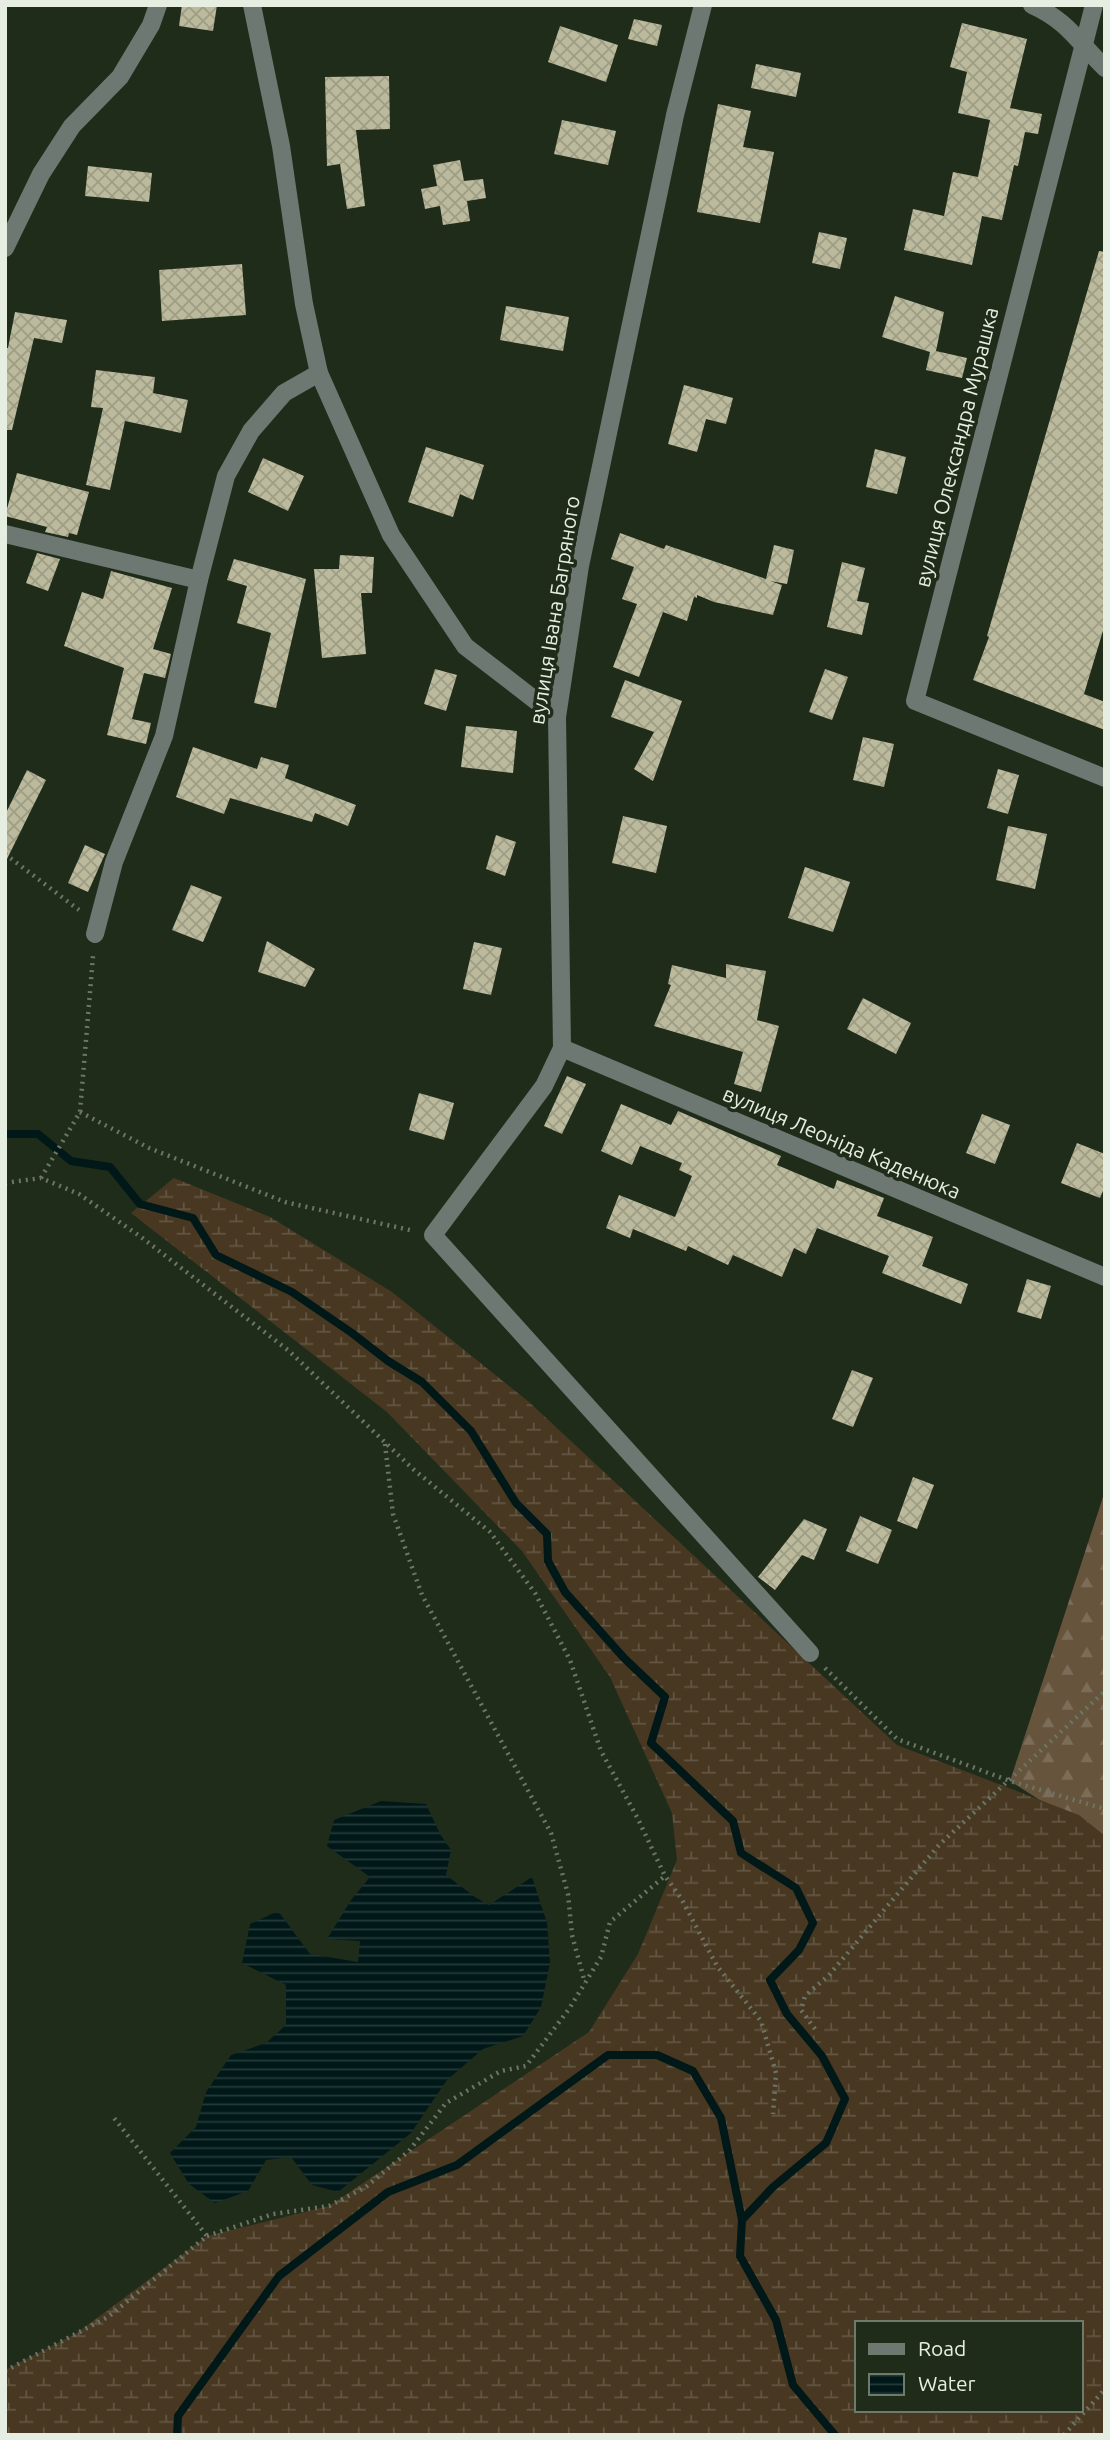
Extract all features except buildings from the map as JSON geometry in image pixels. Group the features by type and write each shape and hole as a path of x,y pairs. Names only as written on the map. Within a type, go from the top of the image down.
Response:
{"street":[{"path":"5,248 41,174 72,127 120,77 151,25 158,5"},
{"path":"252,5 281,146 304,304 319,373 391,535 465,646 557,717"},
{"name":"вулиця Івана Багряного","path":"433,1235 544,1086 562,1048 557,717 583,552 675,115 704,5"},
{"path":"1032,5 1049,13 1070,29 1082,46 1105,68"},
{"name":"вулиця Олександра Мурашка","path":"1094,5 915,701 1105,778"},
{"path":"95,934 114,862 164,736 199,580 226,476 251,431 284,393 319,373"},
{"path":"5,534 199,580"},
{"name":"вулиця Леоніда Каденюка","path":"562,1048 1105,1277"},
{"path":"433,1235 810,1653"}],"path":[{"path":"5,854 86,916 95,934 80,1112 41,1178"},
{"path":"80,1112 149,1148 285,1202 433,1235"},
{"path":"5,1183 41,1178 79,1194 141,1237 289,1351 384,1443 489,1532 535,1593 570,1660 601,1751 665,1876 681,1898 717,1966 761,2021 776,2073 774,2114"},
{"path":"384,1443 393,1514 422,1595 551,1833 568,1894 572,1935 585,1983"},
{"path":"810,1653 897,1739 1010,1781 1105,1809"},
{"path":"815,2029 801,2010 805,1996 830,1975 939,1844 1105,1692"},
{"path":"5,2371 108,2317 207,2236 273,2214 329,2206 366,2187 409,2151 446,2103 501,2071 526,2066 569,2009 601,1956 610,1922 665,1876"},
{"path":"114,2118 207,2236"},
{"path":"1064,2435 1105,2389"}],"green space":[{"path":"174,1178 270,1217 392,1292 529,1402 897,1745 1079,1815 1105,1836 1105,2435 5,2435 5,2370 77,2333 207,2236 329,2206 589,2032 638,1954 677,1860 672,1813 610,1677 522,1551 387,1412 131,1213"},
{"path":"1105,1491 1105,1842 1010,1781"}],"water":[{"path":"381,1801 426,1804 451,1850 446,1875 489,1905 532,1877 547,1923 550,1963 541,2007 523,2036 483,2049 447,2080 411,2133 338,2192 312,2185 291,2157 266,2160 248,2191 215,2203 189,2184 170,2153 196,2127 206,2092 231,2055 266,2043 286,2025 286,1985 242,1963 250,1924 278,1911 310,1954 358,1962 360,1941 327,1939 351,1900 370,1877 327,1846 334,1820"}],"waterway":[{"path":"5,1134 38,1134 71,1161 110,1167 140,1204 193,1218 216,1255 292,1292 422,1382 471,1431 516,1503 547,1534 548,1561 565,1592 624,1658 665,1697 651,1743 733,1821 741,1853 796,1888 813,1923 799,1950 770,1980 787,2014 822,2056 845,2099 826,2143 773,2187 742,2220 740,2256 776,2320 793,2385 835,2435"},
{"path":"177,2435 178,2416 279,2276 388,2192 457,2165 608,2055 657,2055 693,2071 721,2118 742,2220"}]}
